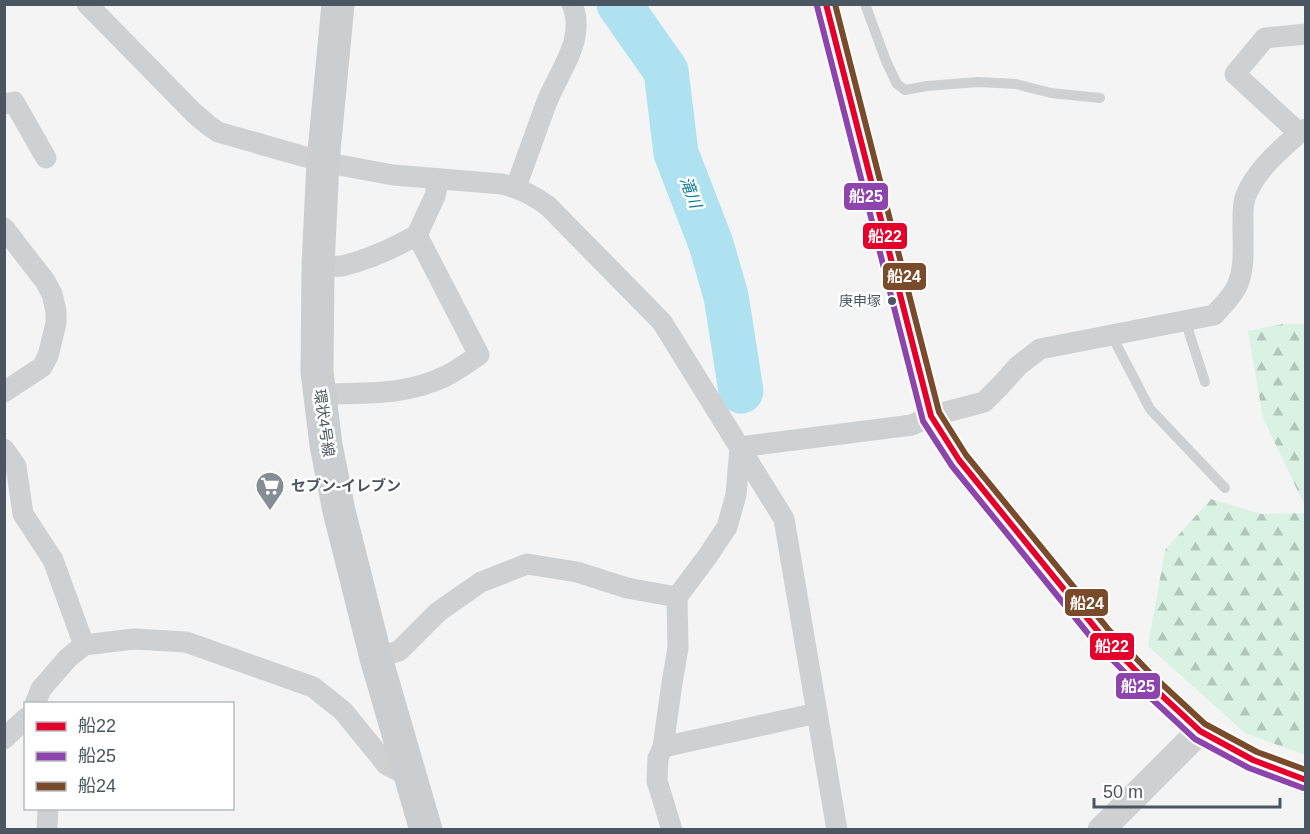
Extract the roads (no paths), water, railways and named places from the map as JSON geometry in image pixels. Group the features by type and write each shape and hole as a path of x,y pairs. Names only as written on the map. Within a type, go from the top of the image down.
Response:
{"main road":[{"name":"環状4号線","path":"338,4 322,162 317,372 326,445 339,511 376,658 426,830"}],"street":[{"path":"87,4 208,125 218,132 322,162 393,175 502,184 534,195 548,206 662,322 784,519 837,830"},
{"path":"516,187 547,101 572,49 577,24 572,4"},
{"path":"826,4 931,416 959,460 1101,634 1145,680 1200,730 1253,760 1305,780"},
{"path":"740,447 912,425 931,416 984,402 1018,366 1040,350 1214,315 1237,286 1243,255 1245,197 1266,163 1302,131 1235,74 1265,38 1305,34"},
{"path":"4,104 14,102 46,158"},
{"path":"318,266 340,266 357,261 417,235 435,196 439,179"},
{"path":"4,228 45,281 52,294 56,311 56,322 48,356 42,367 4,392"},
{"path":"320,394 385,393 416,387 447,375 479,355 417,235"},
{"path":"672,830 657,781 658,758 663,747 678,648 677,597 727,527 736,495 740,447"},
{"path":"4,449 16,466 23,514 53,560 84,645"},
{"path":"376,658 399,651 438,612 481,582 527,564 577,572 627,588 677,597"},
{"path":"35,702 41,689 68,658 84,645 134,639 186,642 313,687 343,711 387,765 410,777"},
{"path":"663,747 817,713"},
{"path":"4,739 24,720"},
{"path":"1101,830 1200,730"},
{"path":"47,830 48,810"}],"lane":[{"path":"865,4 886,61 897,84 905,90 978,82 1016,84 1051,93 1100,98"},
{"path":"1185,320 1205,382"},
{"path":"1112,336 1150,409 1225,488"}],"waterway":[{"name":"滝川","path":"619,4 666,71 676,153 711,244 726,296 741,391"}],"place":[{"name":"庚申塚","path":"892,301"},
{"name":"セブン-イレブン","path":"270,512"}]}
